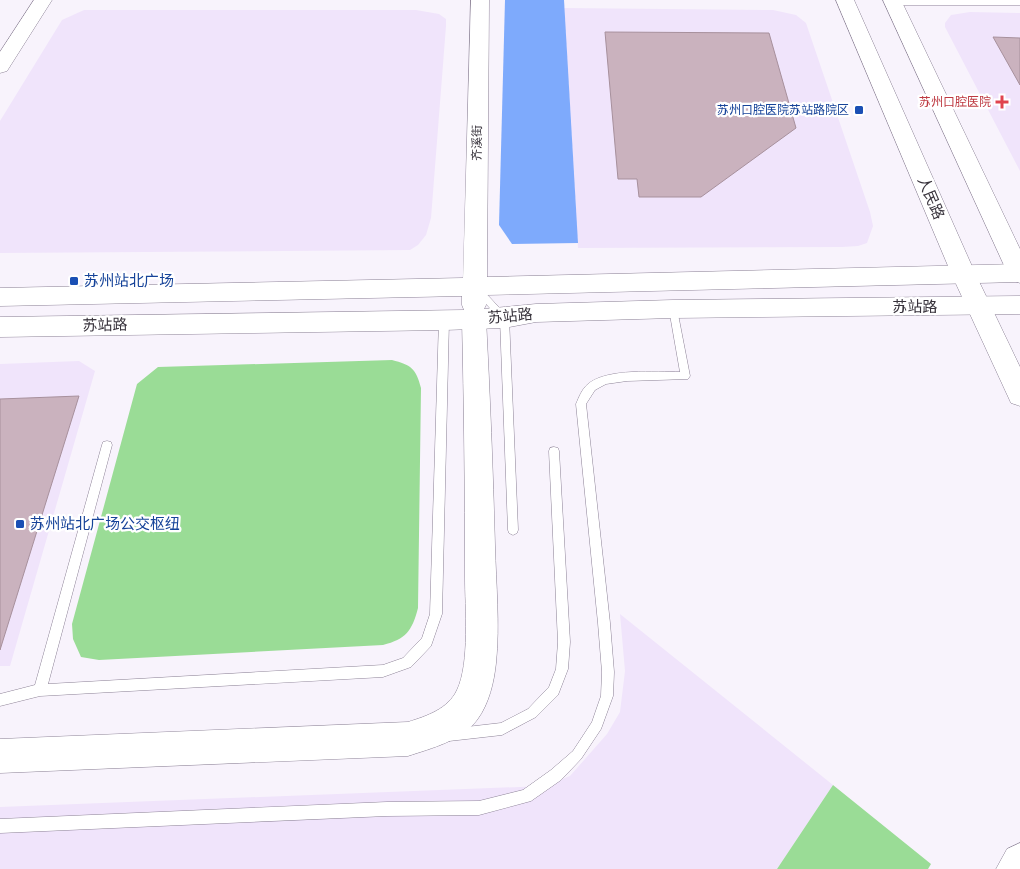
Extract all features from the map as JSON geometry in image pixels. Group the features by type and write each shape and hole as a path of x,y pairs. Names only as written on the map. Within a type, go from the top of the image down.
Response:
{"main road":[{"path":"0,67 43,0"},
{"name":"齐溪街","path":"0,756 408,738 433,732 452,722 465,709 474,695 480,669 481,643 478,421 489,319 474,286 480,0"},
{"name":"人民路","path":"845,0 978,307 1020,395"},
{"path":"892,0 1020,273"},
{"name":"苏站路","path":"0,297 1020,273"},
{"name":"苏站路","path":"0,327 489,319 536,313 673,309 978,307 1020,305"},
{"path":"1015,869 1020,862"}],"street":[{"path":"892,0 1020,1"}],"lane":[{"path":"0,826 377,810 479,808 526,796 556,775 577,755 597,725 607,696 608,672 604,623 581,404 586,392 597,383 630,378 685,376 673,309"},
{"path":"489,319 513,530"},
{"path":"0,700 40,690 384,671 407,663 427,642 436,614 444,320"},
{"path":"40,690 107,445"},
{"path":"408,738 502,729 532,713 554,691 562,669 564,642 554,451"}],"shaded area":[{"path":"564,8 773,10 796,15 806,23 870,212 873,226 867,243 858,246 842,247 578,248"},
{"path":"84,10 416,10 439,14 446,19 446,26 431,218 426,235 418,245 410,250 0,253 0,121 62,20"},
{"name":"苏州口腔医院","path":"970,12 1020,13 1020,171 945,27 945,23 951,15"},
{"name":"苏州站北广场公交枢纽","path":"79,361 95,371 10,666 0,666 0,364"},
{"path":"620,614 833,785 777,869 0,869 0,807 544,786 570,776 607,734 620,712 625,671"}],"green space":[{"path":"392,360 412,368 421,388 418,608 413,623 403,637 383,645 99,660 81,657 73,639 72,624 137,384 158,367"},
{"path":"833,785 931,864 928,869 777,869"}],"water":[{"path":"505,0 564,0 578,243 512,244 499,225"}],"building":[{"path":"605,32 769,33 796,128 701,197 639,197 637,179 618,179"},
{"path":"993,37 1020,38 1020,85"},
{"name":"苏州站北广场公交枢纽","path":"79,396 0,650 0,399"}],"place":[{"name":"苏州口腔医院","path":"1002,102"},
{"name":"苏州口腔医院苏站路院区","path":"859,110"},
{"name":"苏州站北广场","path":"74,281"},
{"name":"苏州站北广场公交枢纽","path":"20,524"}]}
